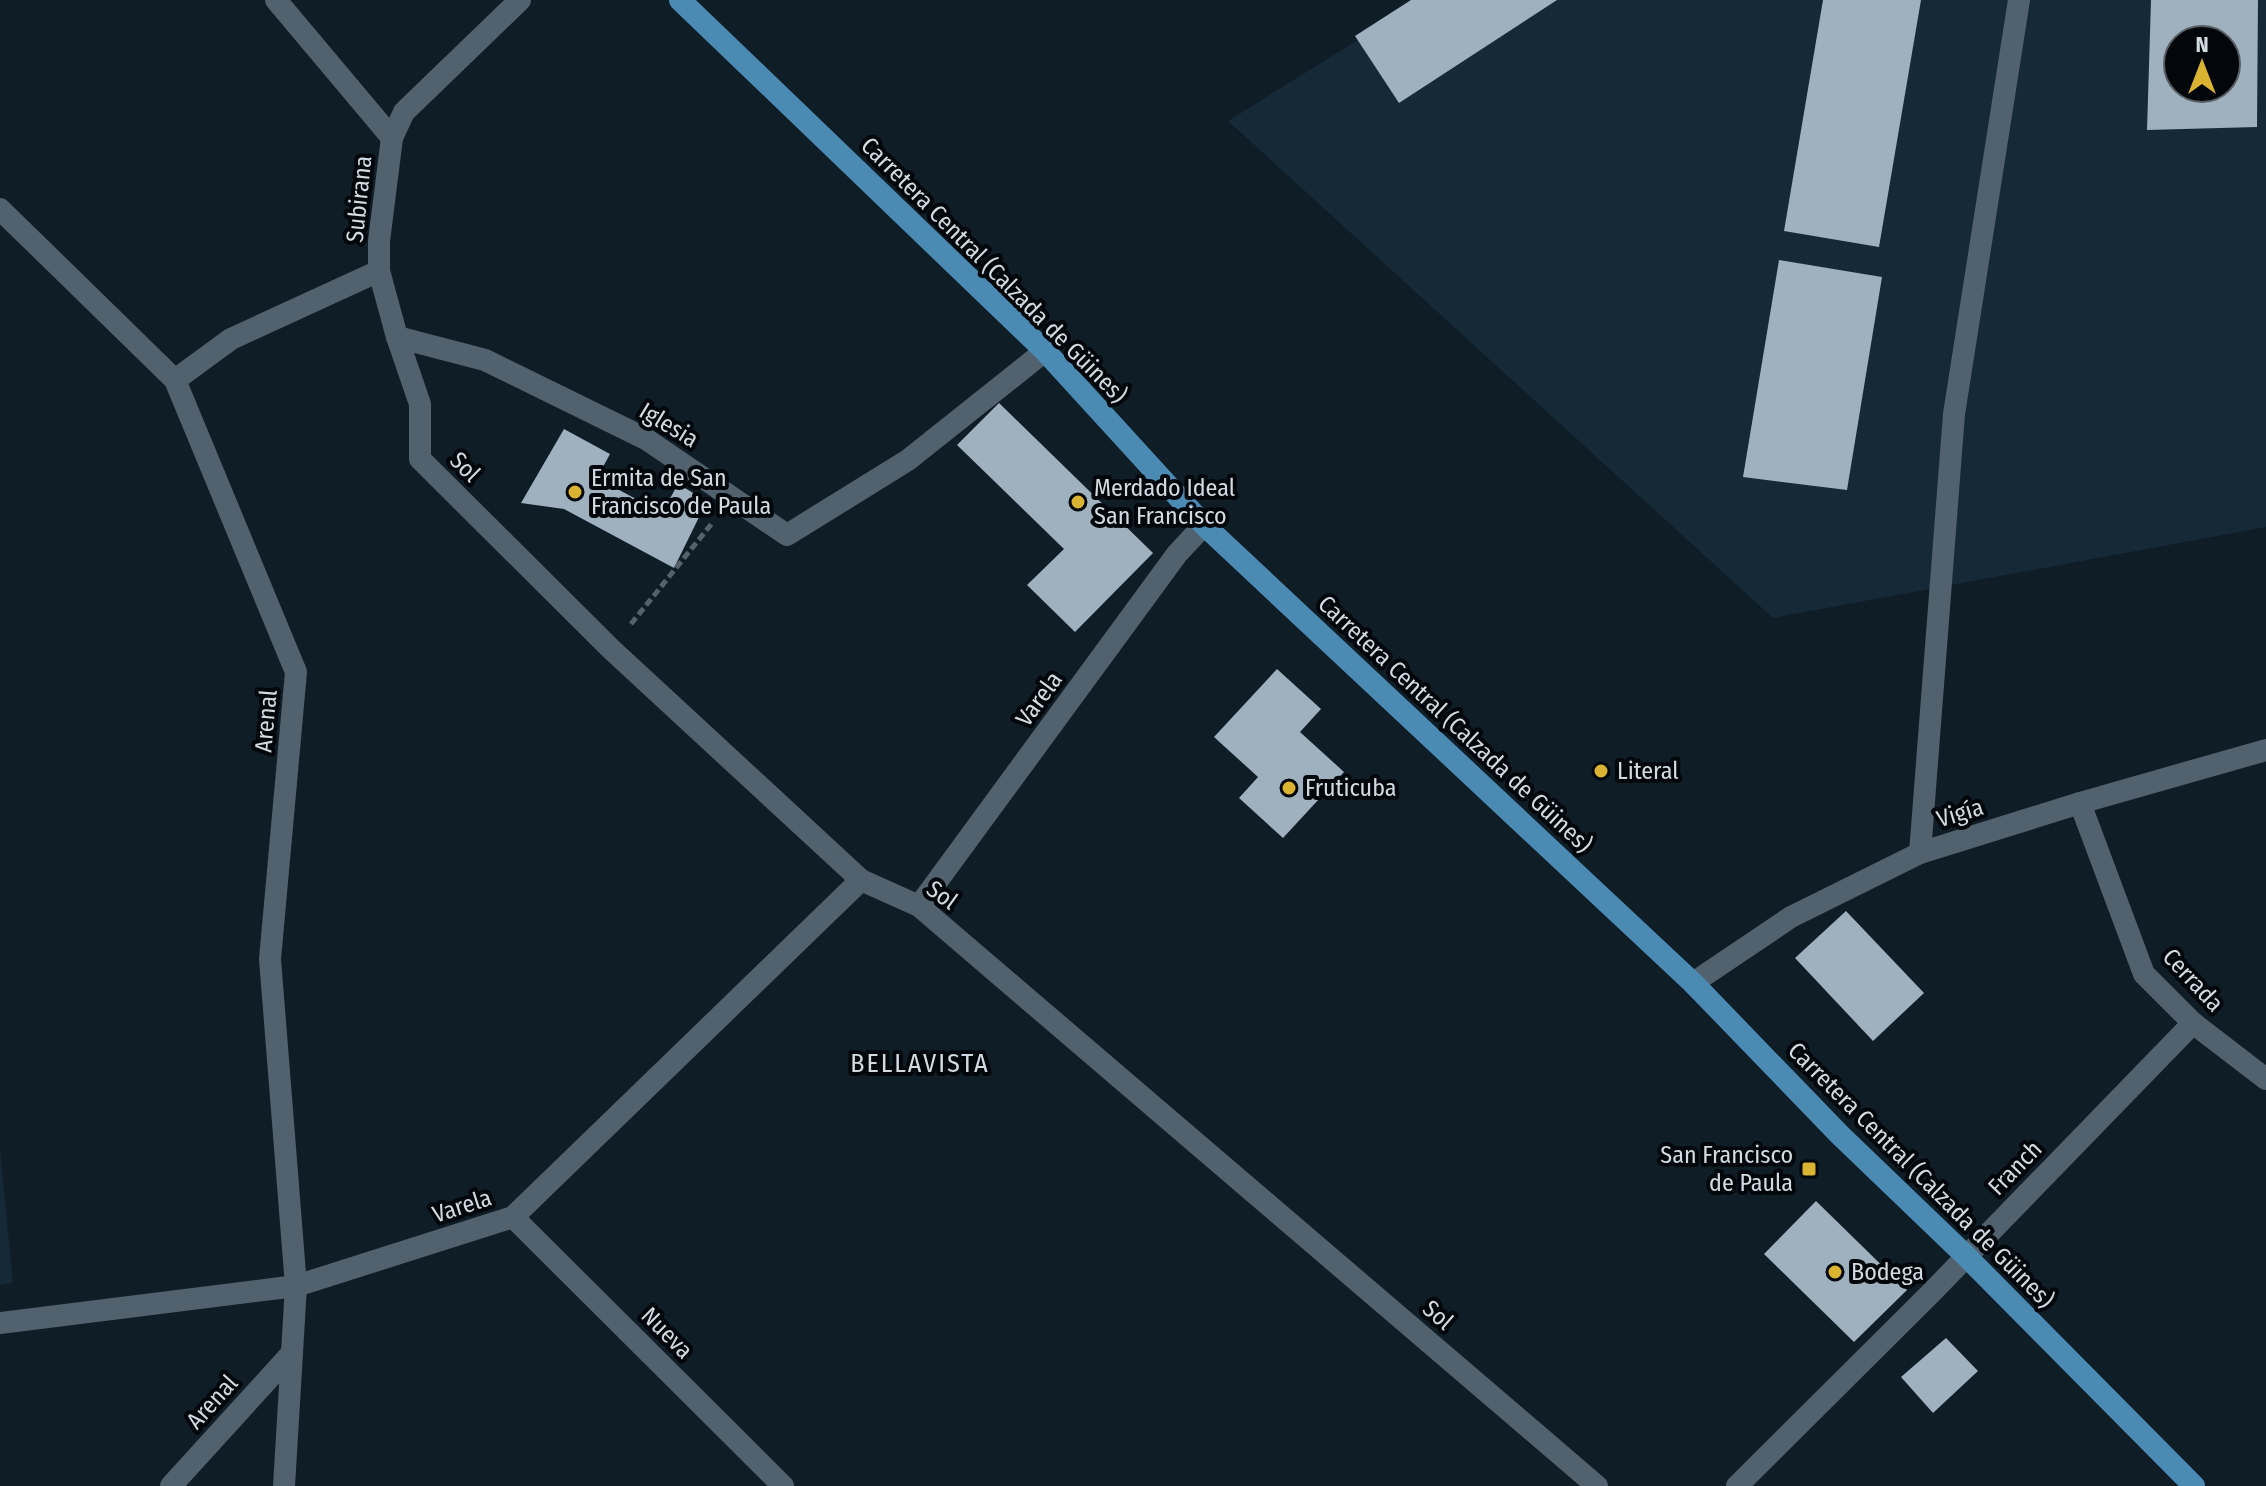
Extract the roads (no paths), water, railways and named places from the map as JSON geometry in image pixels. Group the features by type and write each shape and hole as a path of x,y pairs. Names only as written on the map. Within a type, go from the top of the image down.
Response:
{"main road":[{"name":"Carretera Central (Calzada de Güines)","path":"680,0 1045,351 1204,525 1693,983 1840,1135 1966,1256 2194,1486"}],"street":[{"path":"276,0 392,138"},
{"name":"Subirana","path":"175,380 231,339 379,271 379,241 392,138 404,112 520,0"},
{"path":"1920,853 1954,414 2019,0"},
{"name":"Arenal","path":"0,209 175,380 296,672 270,959 296,1286 284,1486"},
{"name":"Sol","path":"379,271 420,404 420,459 611,649 861,880 919,906 1597,1486"},
{"name":"Iglesia","path":"397,337 485,360 646,439 787,535 908,460 1045,351"},
{"name":"Varela","path":"919,906 1177,554 1204,525"},
{"name":"Vigía","path":"1693,983 1791,917 1920,853 2266,750"},
{"name":"Cerrada","path":"2080,803 2144,974 2193,1023 2266,1079"},
{"name":"Varela","path":"0,1323 296,1286 513,1217 861,880"},
{"name":"Franch","path":"1737,1486 1932,1292 2193,1023"},
{"name":"Nueva","path":"513,1217 783,1486"},
{"name":"Arenal","path":"171,1486 292,1353"}],"place":[{"name":"Ermita de San Francisco de Paula","path":"575,492"},
{"name":"Merdado Ideal San Francisco","path":"1078,502"},
{"name":"Literal","path":"1601,771"},
{"name":"Fruticuba","path":"1289,788"},
{"name":"San Francisco de Paula","path":"1809,1169"},
{"name":"Bodega","path":"1835,1272"}],"district":[{"name":"BELLAVISTA","path":"920,1063"}]}
